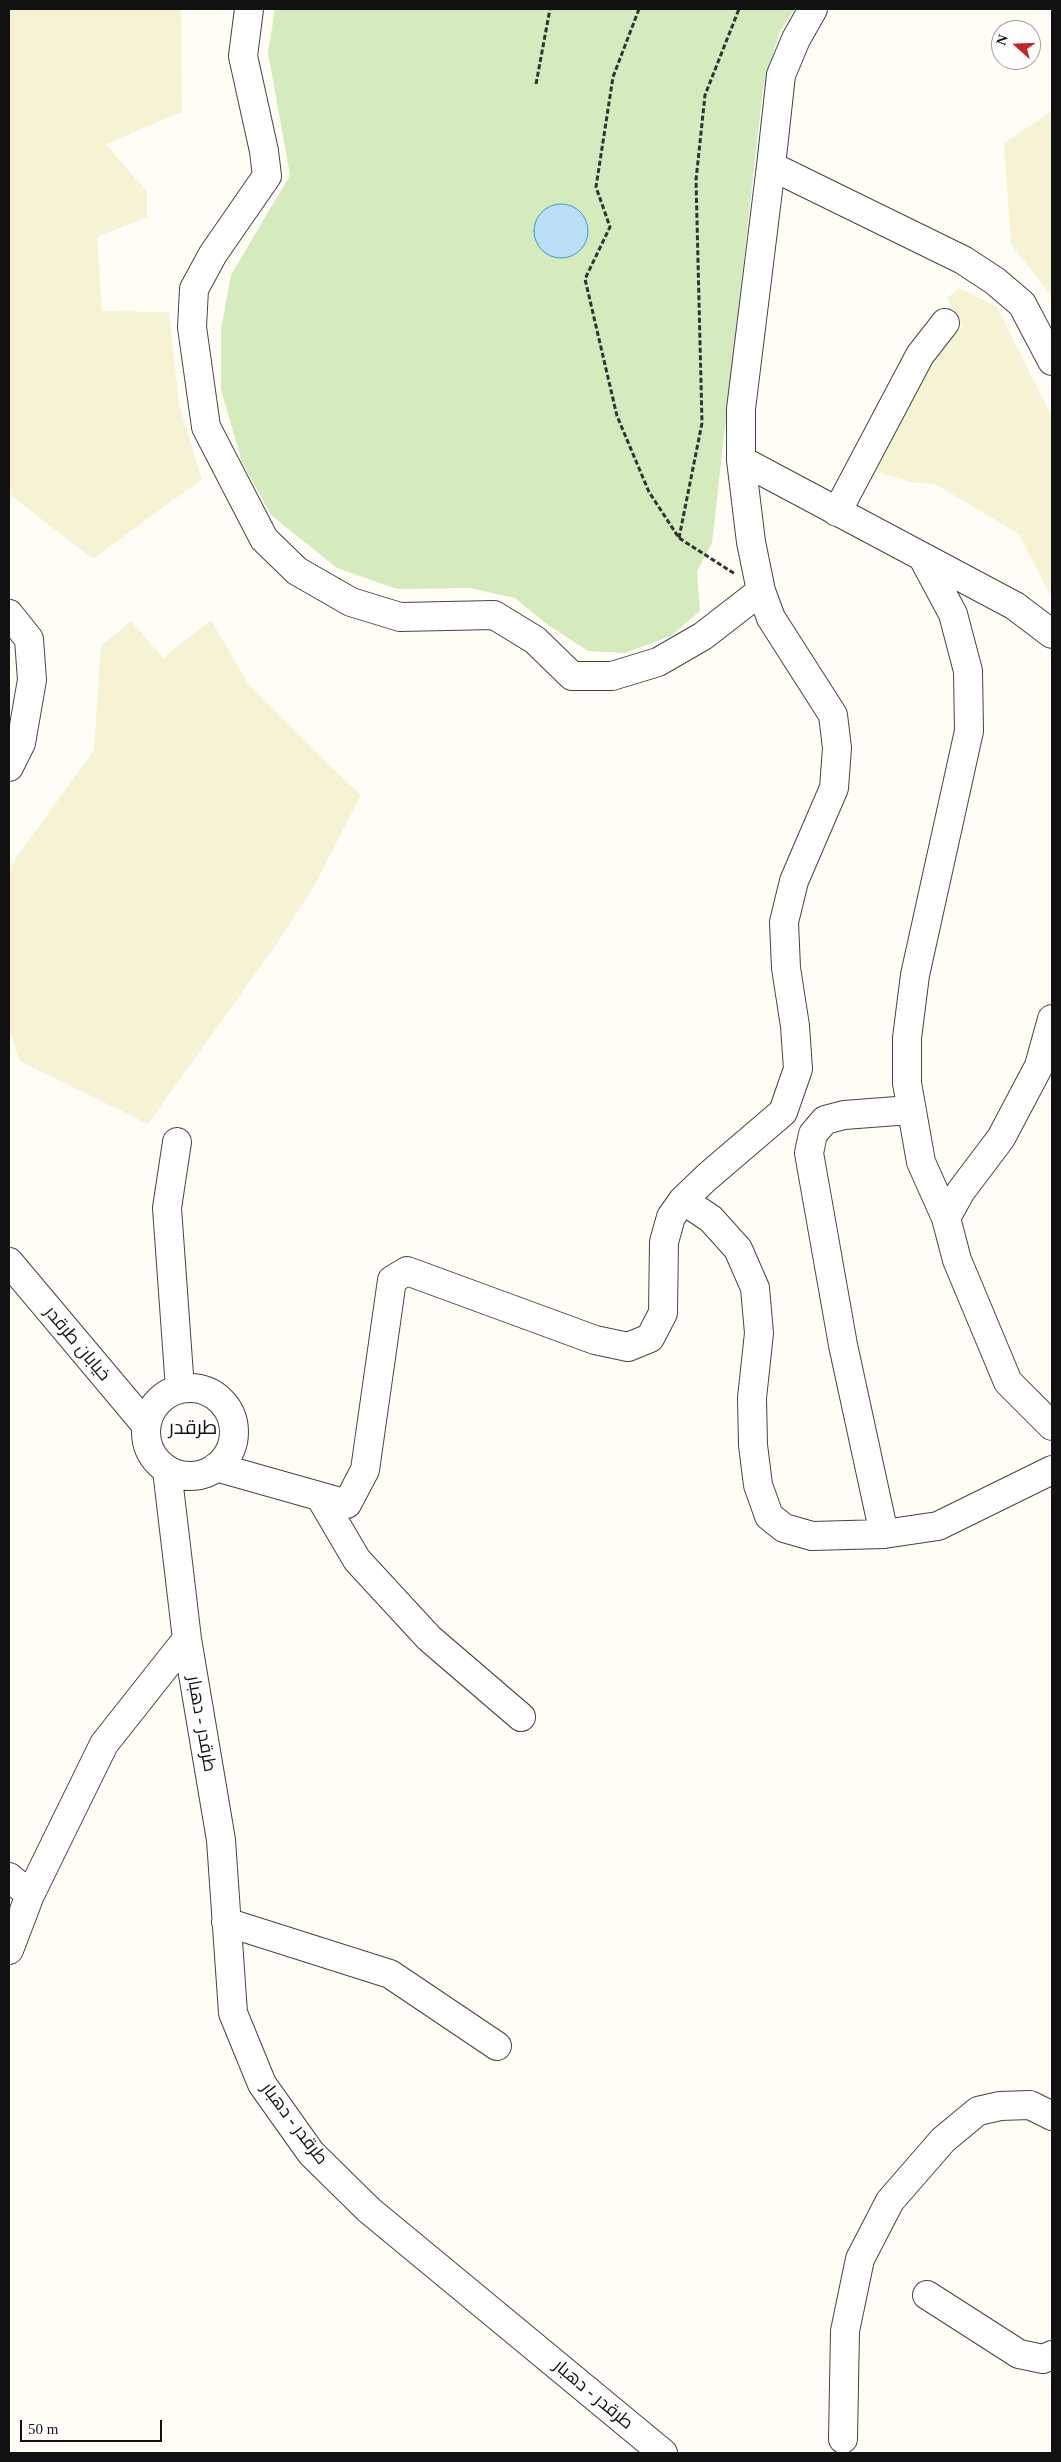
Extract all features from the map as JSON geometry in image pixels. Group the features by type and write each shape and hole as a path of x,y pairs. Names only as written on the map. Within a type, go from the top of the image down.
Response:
{"street":[{"path":"249,9 243,56 264,150 267,176 213,254 194,289 192,327 206,427 264,539 297,571 351,602 400,617 494,615 534,640 572,676 612,676 658,662 703,636 761,591"},
{"path":"216,1468 347,1504 366,1470 392,1280 407,1271 595,1340 628,1347 650,1338 663,1313 664,1242 671,1217 683,1200 783,1112 798,1069 795,1026 786,968 784,922 794,881 834,788 837,748 833,715 770,618 761,591 751,542 741,460 741,409 781,75 796,39 813,9"},
{"path":"771,166 955,256 995,281 1022,304 1052,361"},
{"path":"837,512 920,355 944,323"},
{"path":"741,460 1015,606 1052,634"},
{"path":"923,558 953,614 968,671 969,732 915,975 907,1038 907,1083 910,1110 920,1162 946,1218 958,1260 1008,1382 1052,1426"},
{"path":"9,614 29,640 32,680 21,743 9,767"},
{"path":"946,1218 961,1190 1001,1138 1039,1066 1052,1019"},
{"path":"884,1534 843,1345 809,1153 813,1134 825,1120 844,1115 910,1110"},
{"path":"177,1142 167,1208 180,1388"},
{"path":"683,1200 711,1219 738,1249 756,1288 759,1333 752,1398 753,1445 758,1485 769,1516 784,1528 812,1536 884,1534 938,1526 1052,1470"},
{"name":"خیابان طرقدر","path":"9,1262 146,1425"},
{"path":"180,1388 197,1388 213,1394 226,1405 233,1421 234,1438 228,1455 216,1468 200,1475 183,1476 167,1470 154,1458 147,1442 146,1425 152,1409 164,1396 180,1388"},
{"name":"طرقدر - دهبار","path":"167,1470 187,1639 221,1840 233,2013 262,2084 311,2154 369,2210 663,2453"},
{"path":"320,1497 357,1560 428,1638 521,1717"},
{"path":"9,1950 30,1895 104,1744 187,1639"},
{"path":"9,1877 30,1895"},
{"path":"226,1922 390,1974 497,2046"},
{"path":"843,2439 844,2331 860,2260 890,2201 942,2140 978,2111 1000,2106 1030,2105 1052,2116"},
{"path":"927,2295 1019,2354 1043,2359 1052,2355"}],"path":[{"path":"536,84 550,9"},
{"path":"639,9 613,77 596,186 610,228 584,279 617,416 648,492 679,538 761,591"},
{"path":"679,538 702,423 696,180 705,95 739,9"}],"shaded area":[{"path":"9,9 181,9 182,112 106,144 147,192 147,217 97,237 102,311 169,312 179,404 202,479 93,559 9,494"},
{"path":"1052,111 1052,296 1011,245 1004,143"},
{"path":"959,288 997,307 1052,417 1052,594 1049,593 1019,534 935,484 914,483 874,471 925,367 963,326 947,298"},
{"path":"211,620 249,685 361,795 312,890 278,942 148,1124 20,1061 9,1030 9,868 94,750 101,646 131,621 163,658"}],"green space":[{"path":"275,9 795,9 779,33 763,89 712,543 697,571 700,611 671,636 625,653 588,651 548,625 515,598 470,588 397,589 337,568 271,515 242,462 221,390 221,329 231,275 290,175 268,53"}],"water":[{"path":"556,204 566,204 576,208 584,216 588,231 584,246 576,254 566,258 556,258 546,254 538,246 534,236 534,226 538,216 546,208"}],"district":[{"name":"طرقدر","path":"193,1429"}]}
